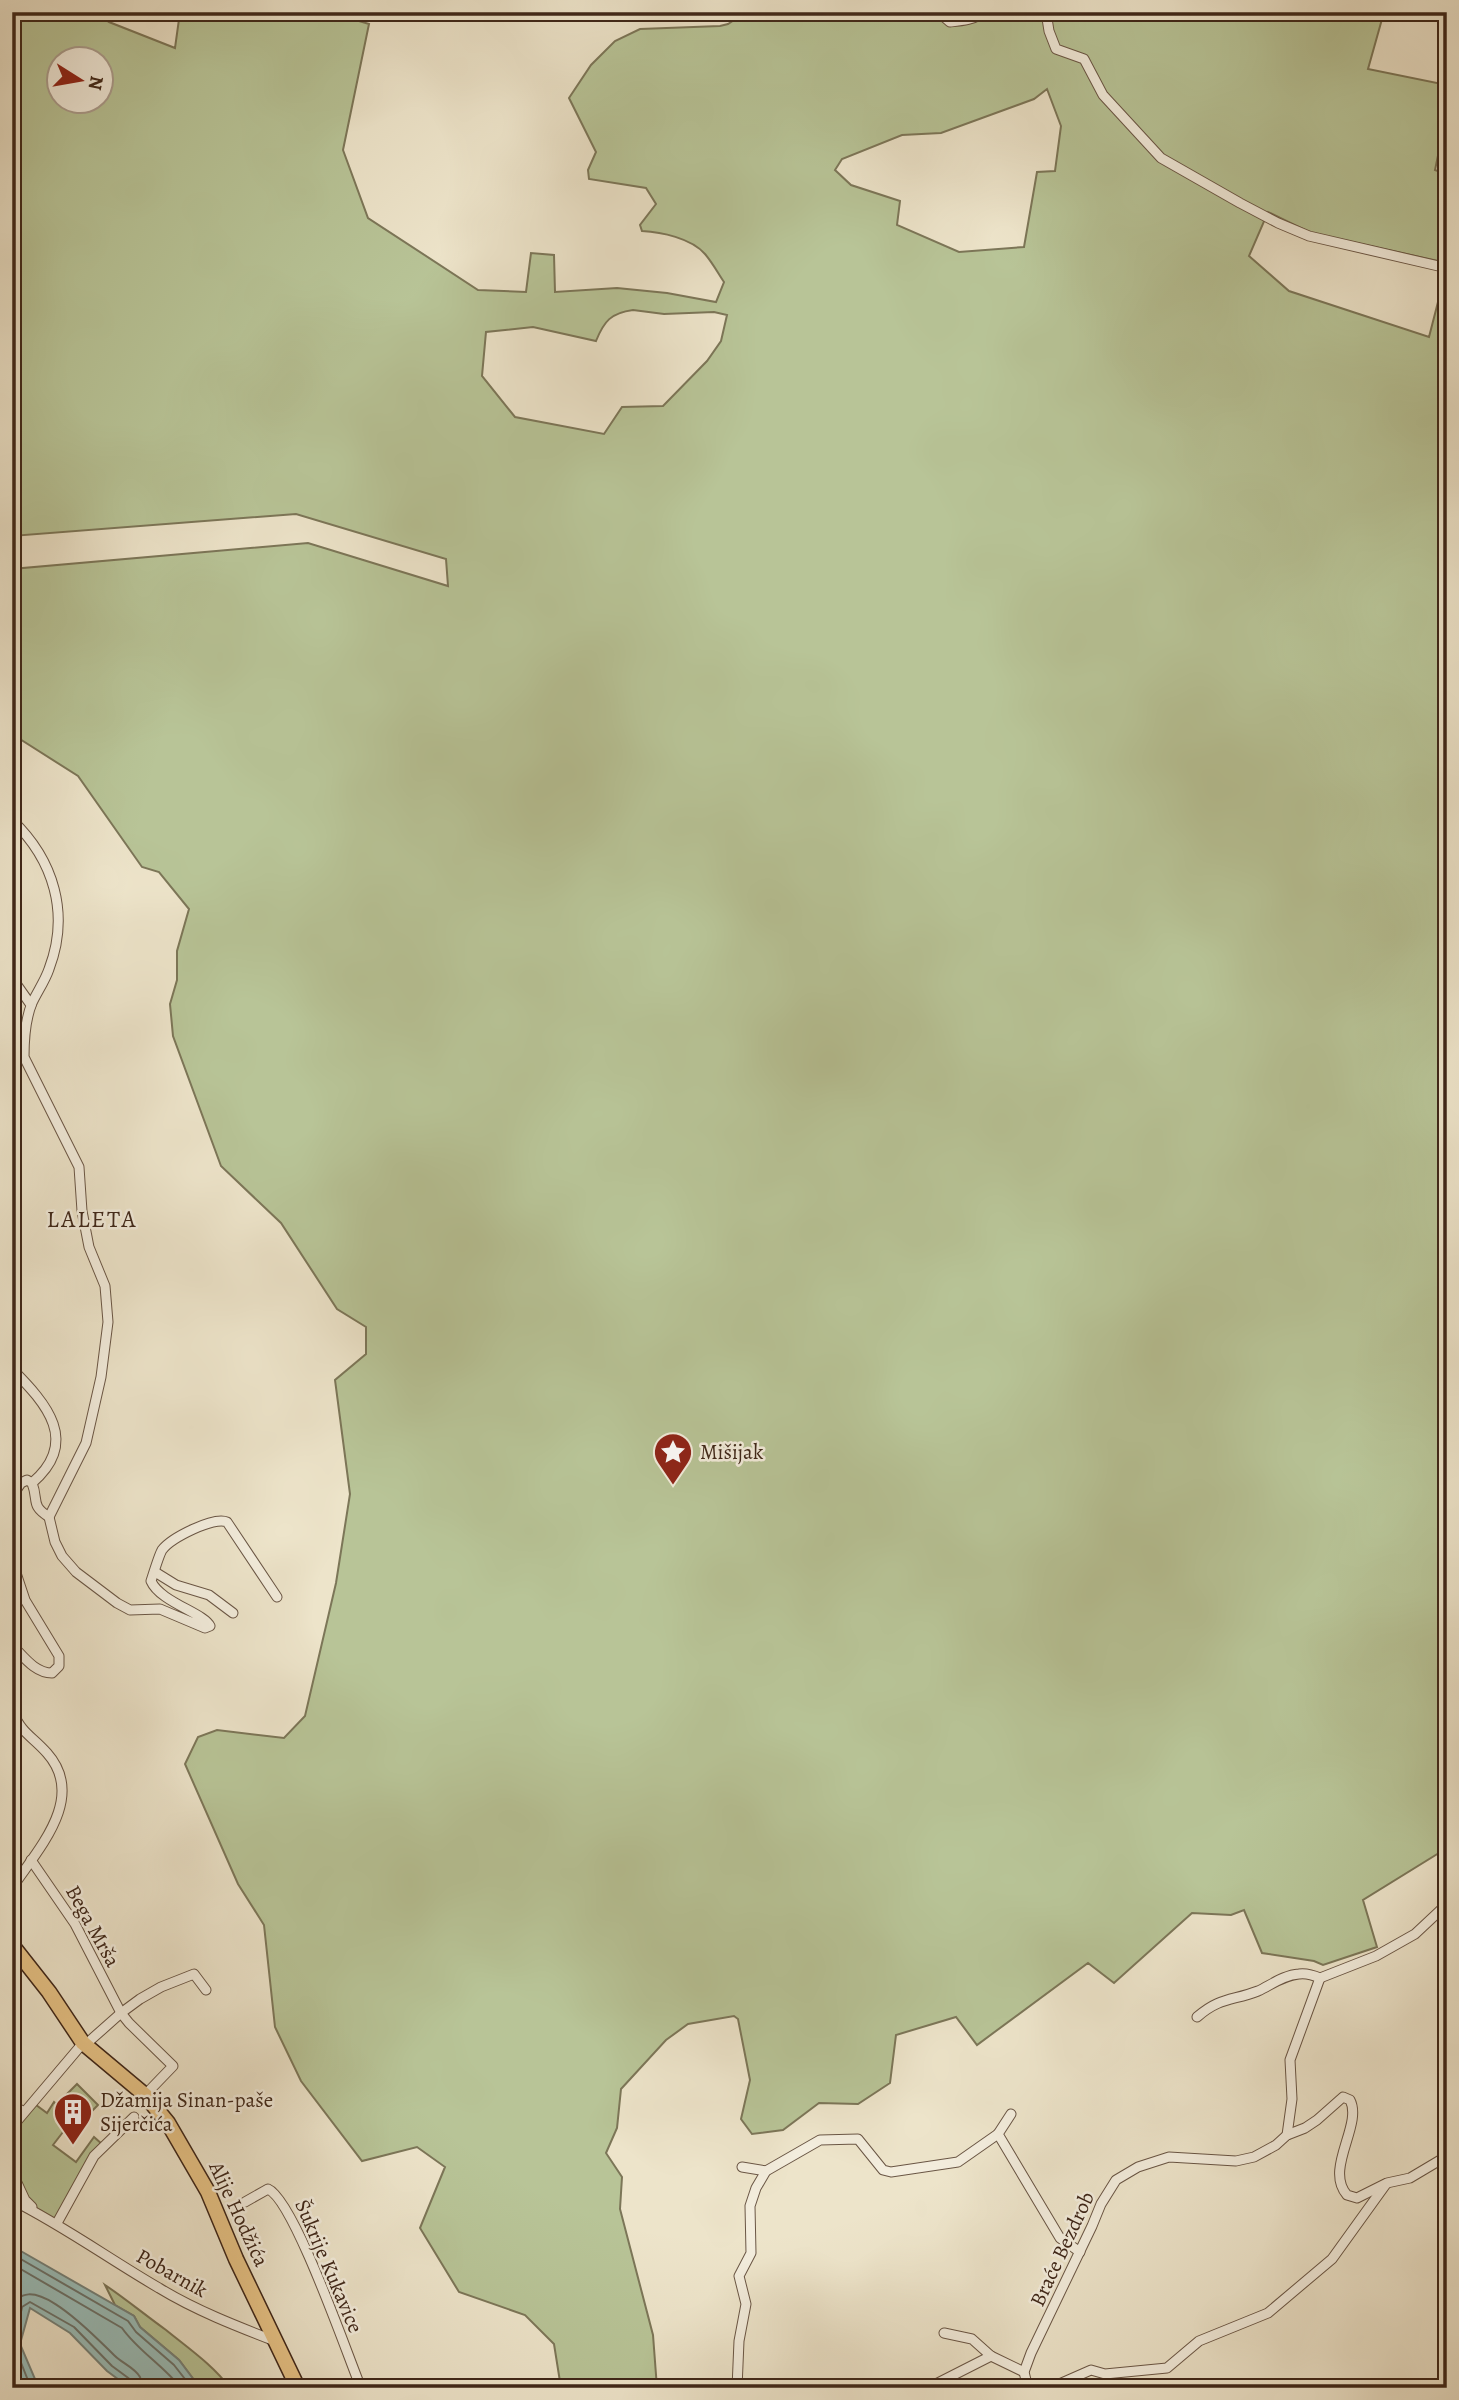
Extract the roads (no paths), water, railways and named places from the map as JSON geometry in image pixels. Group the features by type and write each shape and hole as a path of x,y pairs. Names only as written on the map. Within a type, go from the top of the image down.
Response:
{"main road":[{"name":"Alije Hodžića","path":"12,1945 49,1992 84,2044 145,2095 169,2123 208,2192 236,2259 298,2388"}],"street":[{"path":"943,12 943,16 950,22 983,12"},
{"path":"1046,12 1056,49 1084,59 1103,95 1161,158 1240,203 1309,236 1447,268"},
{"path":"12,820 24,831 42,857 52,876 57,902 58,933 55,952 49,972 31,1005 24,1037 24,1057 79,1167 82,1211 89,1247 105,1286 108,1322 101,1377 86,1443 49,1517 55,1542 62,1556 76,1572 117,1603 130,1610 160,1609 205,1628 210,1626 207,1621 185,1610 153,1586 151,1581 160,1553 173,1540 222,1519 227,1522 277,1597"},
{"path":"12,978 31,1005"},
{"path":"12,1369 34,1391 56,1430 58,1444 54,1456 44,1473 32,1483"},
{"path":"12,1496 21,1483 27,1480 32,1483 39,1511 49,1517"},
{"path":"12,1561 24,1600 59,1656 60,1666 52,1673 44,1673 35,1668 12,1645"},
{"path":"155,1572 176,1584 209,1595 233,1613"},
{"path":"12,1711 25,1734 47,1753 59,1772 64,1788 62,1805 54,1825 12,1888"},
{"name":"Bega Mrša","path":"31,1860 75,1924 121,2013 173,2066 145,2095"},
{"path":"1287,2135 1292,2099 1290,2060 1320,1978 1386,1951 1415,1934 1447,1904"},
{"path":"12,2127 84,2044 121,2013 161,1987 194,1974 206,1990"},
{"path":"1197,2017 1224,1999 1253,1993 1289,1976 1301,1974 1320,1978"},
{"name":"Braće Bezdrob","path":"1025,2388 1024,2372 1107,2193 1116,2180 1125,2174 1169,2157 1236,2161 1254,2157 1276,2145 1287,2135 1318,2120 1339,2099 1346,2098 1353,2105 1353,2110 1341,2164 1343,2192 1357,2198 1387,2183"},
{"path":"12,2105 24,2112"},
{"path":"737,2388 739,2341 746,2304 739,2276 751,2253 750,2206 766,2171 820,2140 858,2139 883,2169 891,2172 958,2162 998,2134 1011,2114"},
{"path":"57,2223 94,2155 134,2117"},
{"path":"998,2134 1046,2218 1060,2238 1080,2252"},
{"path":"1050,2388 1091,2370 1105,2374 1167,2368 1199,2341 1268,2313 1332,2259 1387,2183 1410,2178 1447,2156"},
{"path":"742,2167 766,2171"},
{"name":"Pobarnik","path":"12,2172 25,2200 35,2211"},
{"name":"Šukrije Kukavice","path":"245,2202 268,2189 275,2192 283,2202 311,2260 361,2388"},
{"name":"Pobarnik","path":"12,2200 57,2223 160,2290 223,2321 275,2341"},
{"path":"944,2333 972,2339 991,2356 1024,2372"},
{"path":"928,2388 991,2356"}],"water":[{"path":"12,2246 134,2316 140,2327 179,2360 200,2388 130,2388 107,2371 70,2333 30,2308 20,2344 38,2386 12,2388"}],"place":[{"name":"Mišijak","path":"673,1486"},
{"name":"Džamija Sinan-paše Sijerčića","path":"73,2146"}],"district":[{"name":"LALETA","path":"92,1219"}]}
